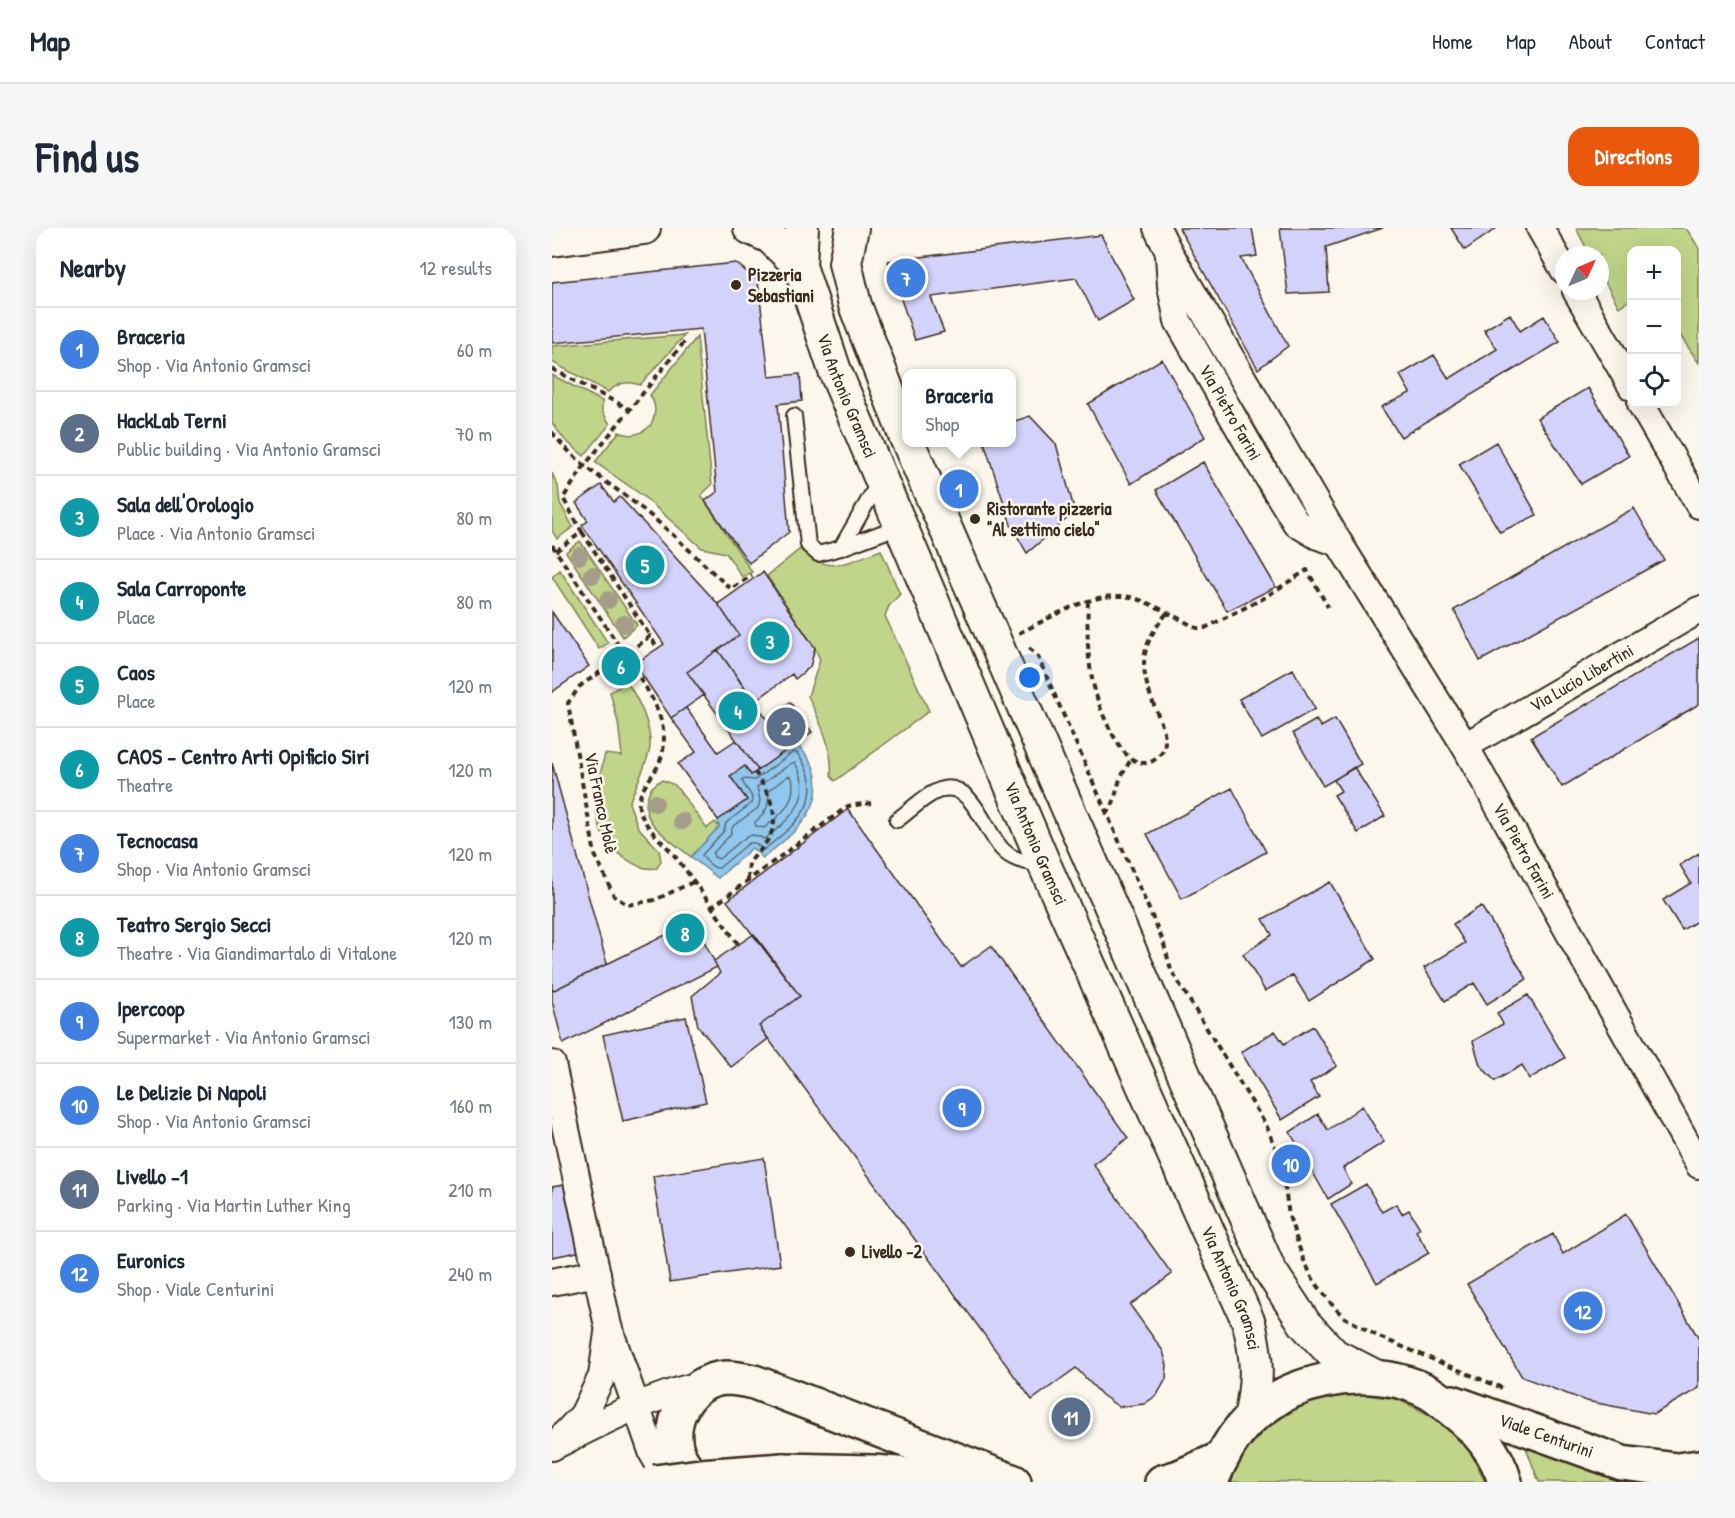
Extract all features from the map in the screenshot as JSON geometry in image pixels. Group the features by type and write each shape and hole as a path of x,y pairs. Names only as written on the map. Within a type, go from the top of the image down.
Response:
{"main road":[{"path":"1162,1482 1215,1470 1250,1419 1288,1392 1331,1378 1377,1377 1405,1383 1431,1394 1472,1424 1500,1467 1505,1482"},
{"path":"695,1482 678,1453 675,1425 683,1403 700,1385 725,1378 754,1382 1014,1482"},
{"name":"Viale Centurini","path":"1431,1394 1622,1463 1677,1470 1699,1467"},
{"path":"655,1482 783,1470 873,1472 990,1482"}],"street":[{"path":"552,240 644,228"},
{"name":"Via Antonio Gramsci","path":"750,228 770,237 800,266"},
{"name":"Via Antonio Gramsci","path":"802,228 800,266 835,371 1045,866 1249,1323 1256,1352 1257,1387 1250,1419"},
{"path":"852,228 845,263 855,305 902,428"},
{"name":"Via Pietro Farini","path":"1157,228 1168,252 1171,286 1178,321 1258,461 1296,523 1318,536 1339,543 1465,746 1699,1165"},
{"path":"1540,228 1555,254"},
{"path":"1581,300 1627,378"},
{"path":"1643,408 1699,505"},
{"path":"910,447 1269,1269 1305,1324 1334,1355 1377,1377"},
{"name":"Via Lucio Libertini","path":"1465,746 1699,610"},
{"path":"552,1065 608,1326 653,1454 670,1482"},
{"path":"552,1282 597,1273"},
{"path":"552,1447 584,1415 602,1376 608,1326"},
{"path":"552,1447 635,1406 668,1393 700,1385"}],"lane":[{"path":"794,416 808,545 818,554 900,526"},
{"path":"841,548 880,480"},
{"path":"897,820 932,794 945,789 958,790 971,801 1000,848 1017,861 1045,866"}],"path":[{"path":"658,649 582,532 563,498 585,465 685,341"},
{"path":"552,369 629,409"},
{"path":"552,432 564,448 651,516 731,589 753,575"},
{"path":"556,551 582,532"},
{"path":"552,545 625,655 659,712 664,731 665,748 656,769 643,789 639,805 644,820 674,855 738,944"},
{"path":"1328,607 1307,570 1264,598 1205,628 1197,628 1135,598 1114,595 1095,598 1016,634 1038,657 1163,941 1171,970 1267,1127 1281,1161 1288,1216 1313,1279 1333,1305 1352,1322 1379,1337 1505,1389"},
{"path":"1088,602 1087,633 1091,677 1101,714 1118,745 1131,759 1144,765 1154,762 1164,752 1166,738 1148,691 1143,666 1146,645 1167,613"},
{"name":"Via Franco Molè","path":"650,636 580,686 568,702 595,855 614,896 628,905 655,900 693,882"},
{"path":"1106,814 1113,804 1120,778 1131,759"},
{"path":"748,880 749,862 758,853 772,831 775,811 770,795 755,772"},
{"path":"711,908 848,806 871,803"}],"green space":[{"path":"1576,228 1686,228 1699,248 1699,363 1681,337 1681,246 1627,246 1627,302 1619,307 1609,289 1609,246 1585,246"},
{"path":"685,335 640,385 623,383 608,392 552,362 552,346"},
{"path":"697,337 712,485 701,495 752,572 742,577 726,553 702,548 643,496 595,462 619,432 635,434 650,426 655,410 650,395"},
{"path":"552,375 602,401 602,411 610,424 584,456 565,440 552,423"},
{"path":"552,473 558,486 560,503 573,527 557,539 552,530"},
{"path":"580,541 637,625 623,637 566,552"},
{"path":"800,549 810,558 830,565 849,562 881,550 900,594 889,606 885,616 929,711 835,781 831,776 830,755 825,735 808,696 820,660 815,648 767,576"},
{"path":"560,570 608,643 599,649 552,577"},
{"path":"627,682 646,721 650,738 649,753 629,803 638,827 659,850 661,861 657,868 643,868 623,857 603,836 599,824 597,796 605,754 622,756 618,722 610,692"},
{"path":"662,780 675,785 707,828 715,822 719,827 691,857 661,832 649,817 647,798 652,788"},
{"path":"1351,1393 1397,1399 1438,1419 1470,1451 1485,1482 1230,1482 1238,1461 1268,1426 1307,1403"},
{"path":"1525,1445 1616,1480 1631,1482 1539,1482"}],"water":[{"path":"796,743 813,766 817,781 812,808 795,830 763,858 752,848 718,878 691,857 719,827 718,820 747,800 730,776 745,766 751,775"}],"building":[{"path":"1179,228 1252,228 1257,256 1241,258 1288,346 1258,369"},
{"path":"1280,228 1383,228 1326,247 1329,292 1288,294"},
{"path":"1451,228 1497,228 1465,250"},
{"path":"1101,235 1134,300 1098,321 1076,278 931,297 944,332 915,340 888,261"},
{"path":"736,263 758,281 769,377 800,374 802,401 778,404 789,532 749,563 705,501 717,492 701,329 552,343 552,282"},
{"path":"1510,314 1520,331 1544,316 1560,342 1401,437 1381,407 1410,393 1400,375 1434,355 1449,379 1497,349 1484,330"},
{"path":"1162,359 1205,437 1131,484 1088,404"},
{"path":"1588,388 1629,456 1581,484 1537,418"},
{"path":"1030,416 1056,444 1075,512 1027,553 1011,525 986,447 1016,447 1016,421"},
{"path":"1496,442 1537,515 1500,532 1459,464"},
{"path":"1203,462 1276,587 1227,611 1156,490"},
{"path":"601,485 614,502 620,497 718,604 739,635 687,672 704,695 671,718 635,664 664,644 582,525 588,521 576,503"},
{"path":"1634,508 1664,560 1480,661 1454,610"},
{"path":"763,572 815,648 810,667 795,679 792,674 754,702 718,650 739,635 718,604"},
{"path":"552,612 589,666 552,692"},
{"path":"1699,638 1699,704 1562,787 1531,737"},
{"path":"718,650 767,719 790,702 812,732 758,770 687,672"},
{"path":"1293,669 1315,709 1262,739 1239,699"},
{"path":"686,708 718,752 736,740 758,770 751,775 745,766 730,776 747,800 718,820 678,764 696,752 671,718"},
{"path":"1335,719 1361,764 1323,786 1293,733 1316,720 1321,727"},
{"path":"552,763 607,964 552,991"},
{"path":"1354,767 1385,816 1358,833 1334,795 1341,791 1334,780"},
{"path":"1232,788 1266,852 1182,899 1147,834"},
{"path":"848,809 961,967 991,946 1128,1138 1093,1164 1172,1274 1130,1305 1163,1351 1167,1365 1166,1379 1157,1395 1144,1404 1119,1407 1102,1395 1076,1368 1032,1400 759,1026 800,996 727,901"},
{"path":"1699,853 1699,920 1682,930 1663,900 1691,883 1680,865"},
{"path":"1330,882 1375,959 1309,1001 1293,975 1265,991 1243,954 1272,935 1263,919"},
{"path":"1481,906 1527,979 1487,1004 1474,983 1445,1001 1424,968 1465,943 1453,924"},
{"path":"694,921 717,967 563,1044 552,1001 552,991"},
{"path":"754,934 800,996 759,1026 768,1039 731,1067 698,1026 692,996 720,973 714,961"},
{"path":"1528,995 1565,1058 1529,1079 1522,1065 1495,1081 1480,1065 1473,1041 1503,1024 1497,1013"},
{"path":"686,1017 706,1102 623,1121 603,1035"},
{"path":"1313,1026 1337,1066 1310,1082 1319,1097 1282,1120 1241,1052 1275,1031 1284,1044"},
{"path":"1362,1106 1384,1142 1343,1168 1351,1184 1328,1199 1290,1132 1318,1114 1328,1130"},
{"path":"764,1158 780,1265 670,1282 653,1176"},
{"path":"569,1184 583,1251 552,1257 552,1187"},
{"path":"1366,1184 1382,1212 1396,1204 1402,1214 1409,1210 1420,1228 1416,1231 1429,1253 1377,1283 1331,1204"},
{"path":"1626,1214 1699,1339 1699,1388 1654,1414 1586,1401 1522,1377 1467,1284 1553,1234 1563,1254"}],"place":[{"name":"Tecnocasa","path":"906,278"},
{"name":"Pizzeria Sebastiani","path":"736,285"},
{"name":"Braceria","path":"959,489"},
{"name":"Ristorante pizzeria \"Al settimo cielo\"","path":"975,519"},
{"name":"Caos","path":"645,565"},
{"name":"Sala dell'Orologio","path":"770,641"},
{"name":"CAOS - Centro Arti Opificio Siri","path":"621,666"},
{"name":"Sala Carroponte","path":"738,711"},
{"name":"HackLab Terni","path":"786,727"},
{"name":"Teatro Sergio Secci","path":"685,933"},
{"name":"Ipercoop","path":"962,1108"},
{"name":"Le Delizie Di Napoli","path":"1291,1164"},
{"name":"Livello -2","path":"850,1252"},
{"name":"Euronics","path":"1583,1311"},
{"name":"Livello -1","path":"1071,1417"}]}
